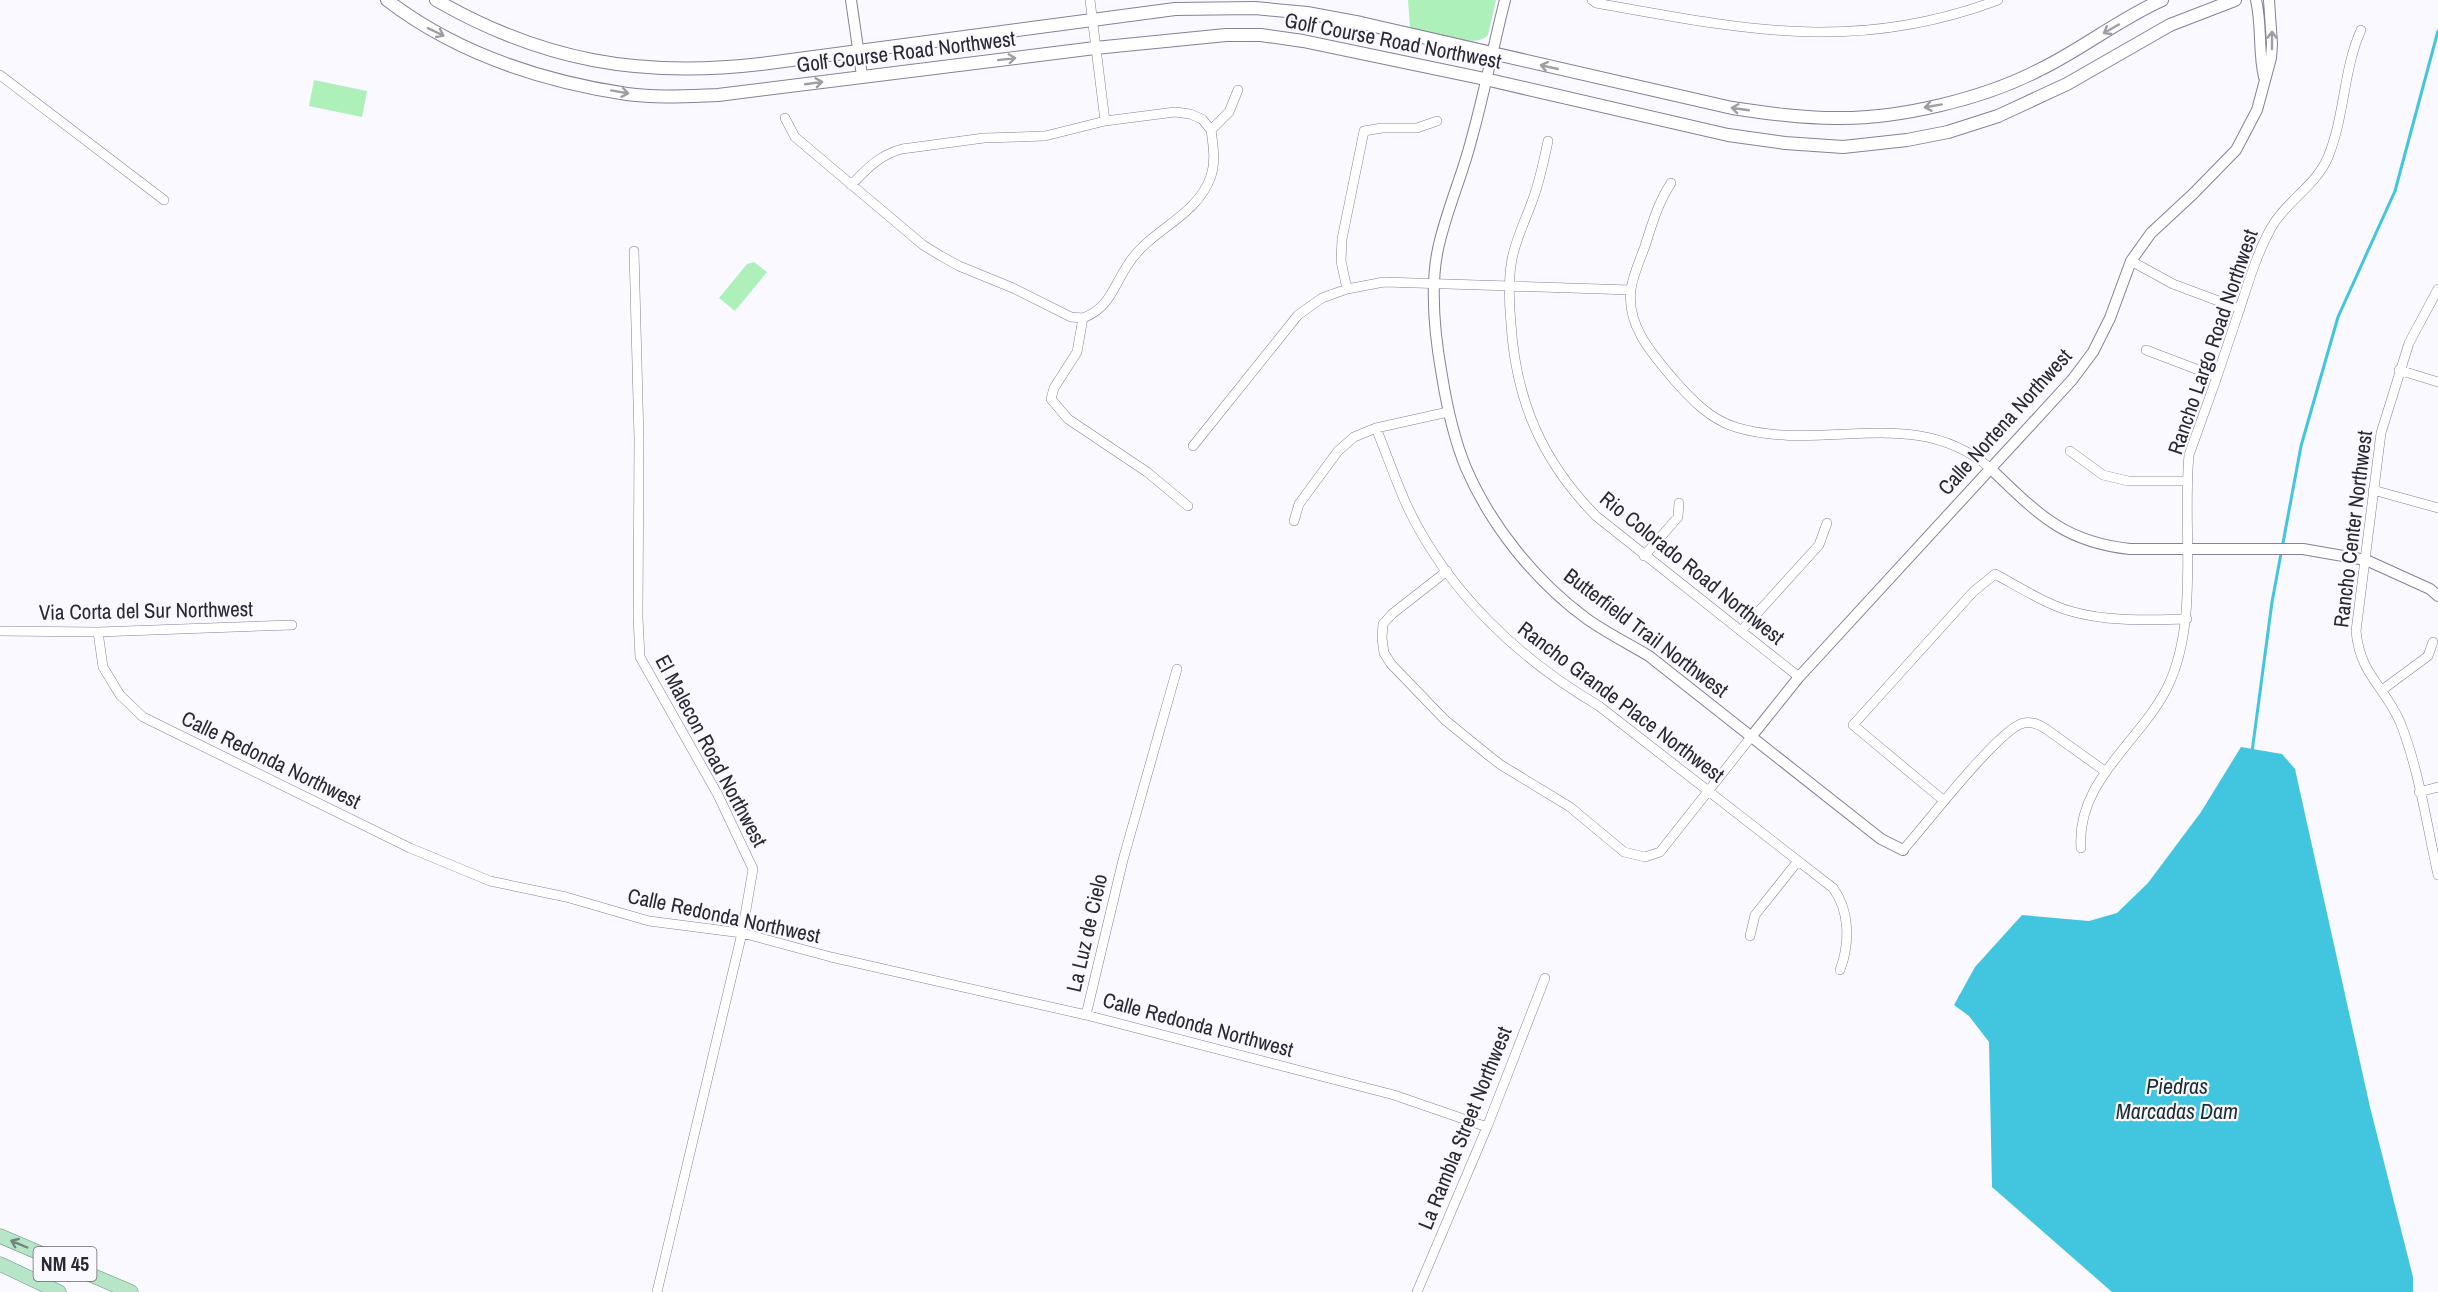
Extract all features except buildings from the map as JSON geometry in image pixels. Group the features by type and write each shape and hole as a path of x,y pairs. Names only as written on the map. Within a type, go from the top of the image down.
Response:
{"main road":[{"name":"Golf Course Road Northwest","path":"387,0 427,28 498,61 555,80 628,94 670,97 718,95 1226,34 1303,41 1485,79 1728,135 1785,143 1853,146 1948,132 1998,116 2067,84 2170,26 2235,0"},
{"name":"Golf Course Road Northwest","path":"436,0 473,21 520,41 583,60 640,68 716,69 1175,9 1256,8 1306,13 1361,23 1732,108 1786,116 1838,118 1897,113 1944,104 1990,90 2039,71 2162,0"},
{"name":"NM 45","path":"0,1236 131,1292"},
{"name":"NM 45","path":"0,1264 59,1292"}],"street":[{"path":"851,0 862,76"},
{"path":"1090,0 1105,122"},
{"name":"Butterfield Trail Northwest","path":"1505,0 1471,141 1437,254 1435,323 1448,412 1466,468 1500,526 1528,564 1553,590 1585,617 1649,656 1881,839 1903,850"},
{"path":"1592,0 1596,3 1720,25 1818,33 1908,26 1998,0"},
{"name":"Calle Nortena Northwest","path":"2256,0 2259,16 2260,60 2265,78"},
{"name":"Calle Nortena Northwest","path":"1750,737 1798,677 2072,380 2093,352 2110,318 2131,261 2151,233 2236,150 2258,110 2272,44 2269,0"},
{"name":"Rancho Largo Road Northwest","path":"2081,848 2080,829 2084,811 2106,772 2167,689 2182,646 2187,619 2189,454 2271,227 2284,210 2305,190 2327,160 2343,103 2352,50 2361,30"},
{"path":"0,75 164,200"},
{"path":"1211,130 1229,112 1238,90"},
{"path":"785,118 795,137 851,185 923,245 959,266 1013,288 1071,317 1083,318 1097,313 1105,305 1136,253 1193,206 1202,194 1211,176 1214,156 1211,130 1202,119 1190,114 1175,112 1105,122 1046,136 984,138 896,150 876,160 851,185"},
{"path":"1347,289 1341,261 1342,239 1364,131 1382,128 1417,128 1437,121"},
{"name":"Rio Colorado Road Northwest","path":"1548,141 1533,198 1518,235 1512,261 1510,287 1512,342 1518,380 1527,410 1542,444 1576,496 1596,516 1798,677"},
{"path":"1671,183 1660,199 1631,290 1632,311 1641,338 1692,400 1712,416 1734,427 1774,435 1923,435 1962,448 1990,468 2034,510 2070,535 2106,546 2304,549 2366,560 2430,589 2438,596"},
{"name":"El Malecon Road Northwest","path":"634,251 639,439 638,618 640,657 718,795 753,869 742,933 657,1292"},
{"path":"2131,261 2173,284 2240,309"},
{"path":"1193,446 1298,315 1322,298 1347,289 1384,282 1631,290"},
{"name":"Rancho Center Northwest","path":"2438,289 2409,343 2381,434 2356,631 2358,650 2368,673 2382,690 2399,721 2412,758 2438,875"},
{"path":"1083,318 1077,352 1054,388 1051,399 1068,419 1147,472 1188,506"},
{"path":"2146,350 2217,377"},
{"path":"2399,370 2438,382"},
{"path":"1294,521 1299,504 1338,451 1354,437 1376,428 1448,412"},
{"name":"Rancho Grande Place Northwest","path":"1376,428 1408,509 1423,536 1483,616 1524,656 1565,686 1599,706 1710,790 1833,888 1840,898 1846,915 1846,953 1840,970"},
{"path":"2070,451 2103,476 2128,481 2187,481"},
{"path":"2373,489 2438,508"},
{"path":"1644,556 1678,517 1679,503"},
{"path":"1741,631 1819,545 1827,523"},
{"path":"1447,571 1392,614 1383,624 1384,653 1391,664 1445,720 1501,765 1570,807 1624,852 1645,857 1660,852 1750,737"},
{"path":"1943,800 1853,725 1973,592 1995,574 2068,610 2124,620 2187,619"},
{"name":"Via Corta del Sur Northwest","path":"0,631 98,632 292,625"},
{"name":"Calle Redonda Northwest","path":"98,632 103,667 120,695 143,717 410,848 490,881 567,897 650,921 742,933 831,957 1086,1015 1394,1095 1487,1127"},
{"path":"2382,690 2428,656 2433,642"},
{"name":"La Luz de Cielo","path":"1086,1015 1123,860 1177,669"},
{"path":"1903,850 1943,800 2013,727 2025,722 2036,723 2046,729 2106,772"},
{"path":"2419,792 2438,787"},
{"path":"1750,936 1755,915 1798,861"},
{"name":"La Rambla Street Northwest","path":"1417,1292 1487,1127 1545,978"}],"green space":[{"path":"1408,0 1496,0 1488,35 1473,41 1451,39 1410,28"},
{"path":"314,80 367,91 362,117 309,106"},
{"path":"754,262 767,272 735,311 719,298 747,264"}],"water":[{"name":"Piedras Marcadas Dam","path":"2241,747 2282,754 2295,769 2370,1107 2413,1277 2413,1292 2112,1292 1992,1187 1989,1042 1969,1016 1954,1005 1975,967 2022,915 2089,921 2117,913 2148,883 2201,812"}],"waterway":[{"path":"2252,752 2272,602 2301,446 2338,317 2395,191 2438,31"}]}
